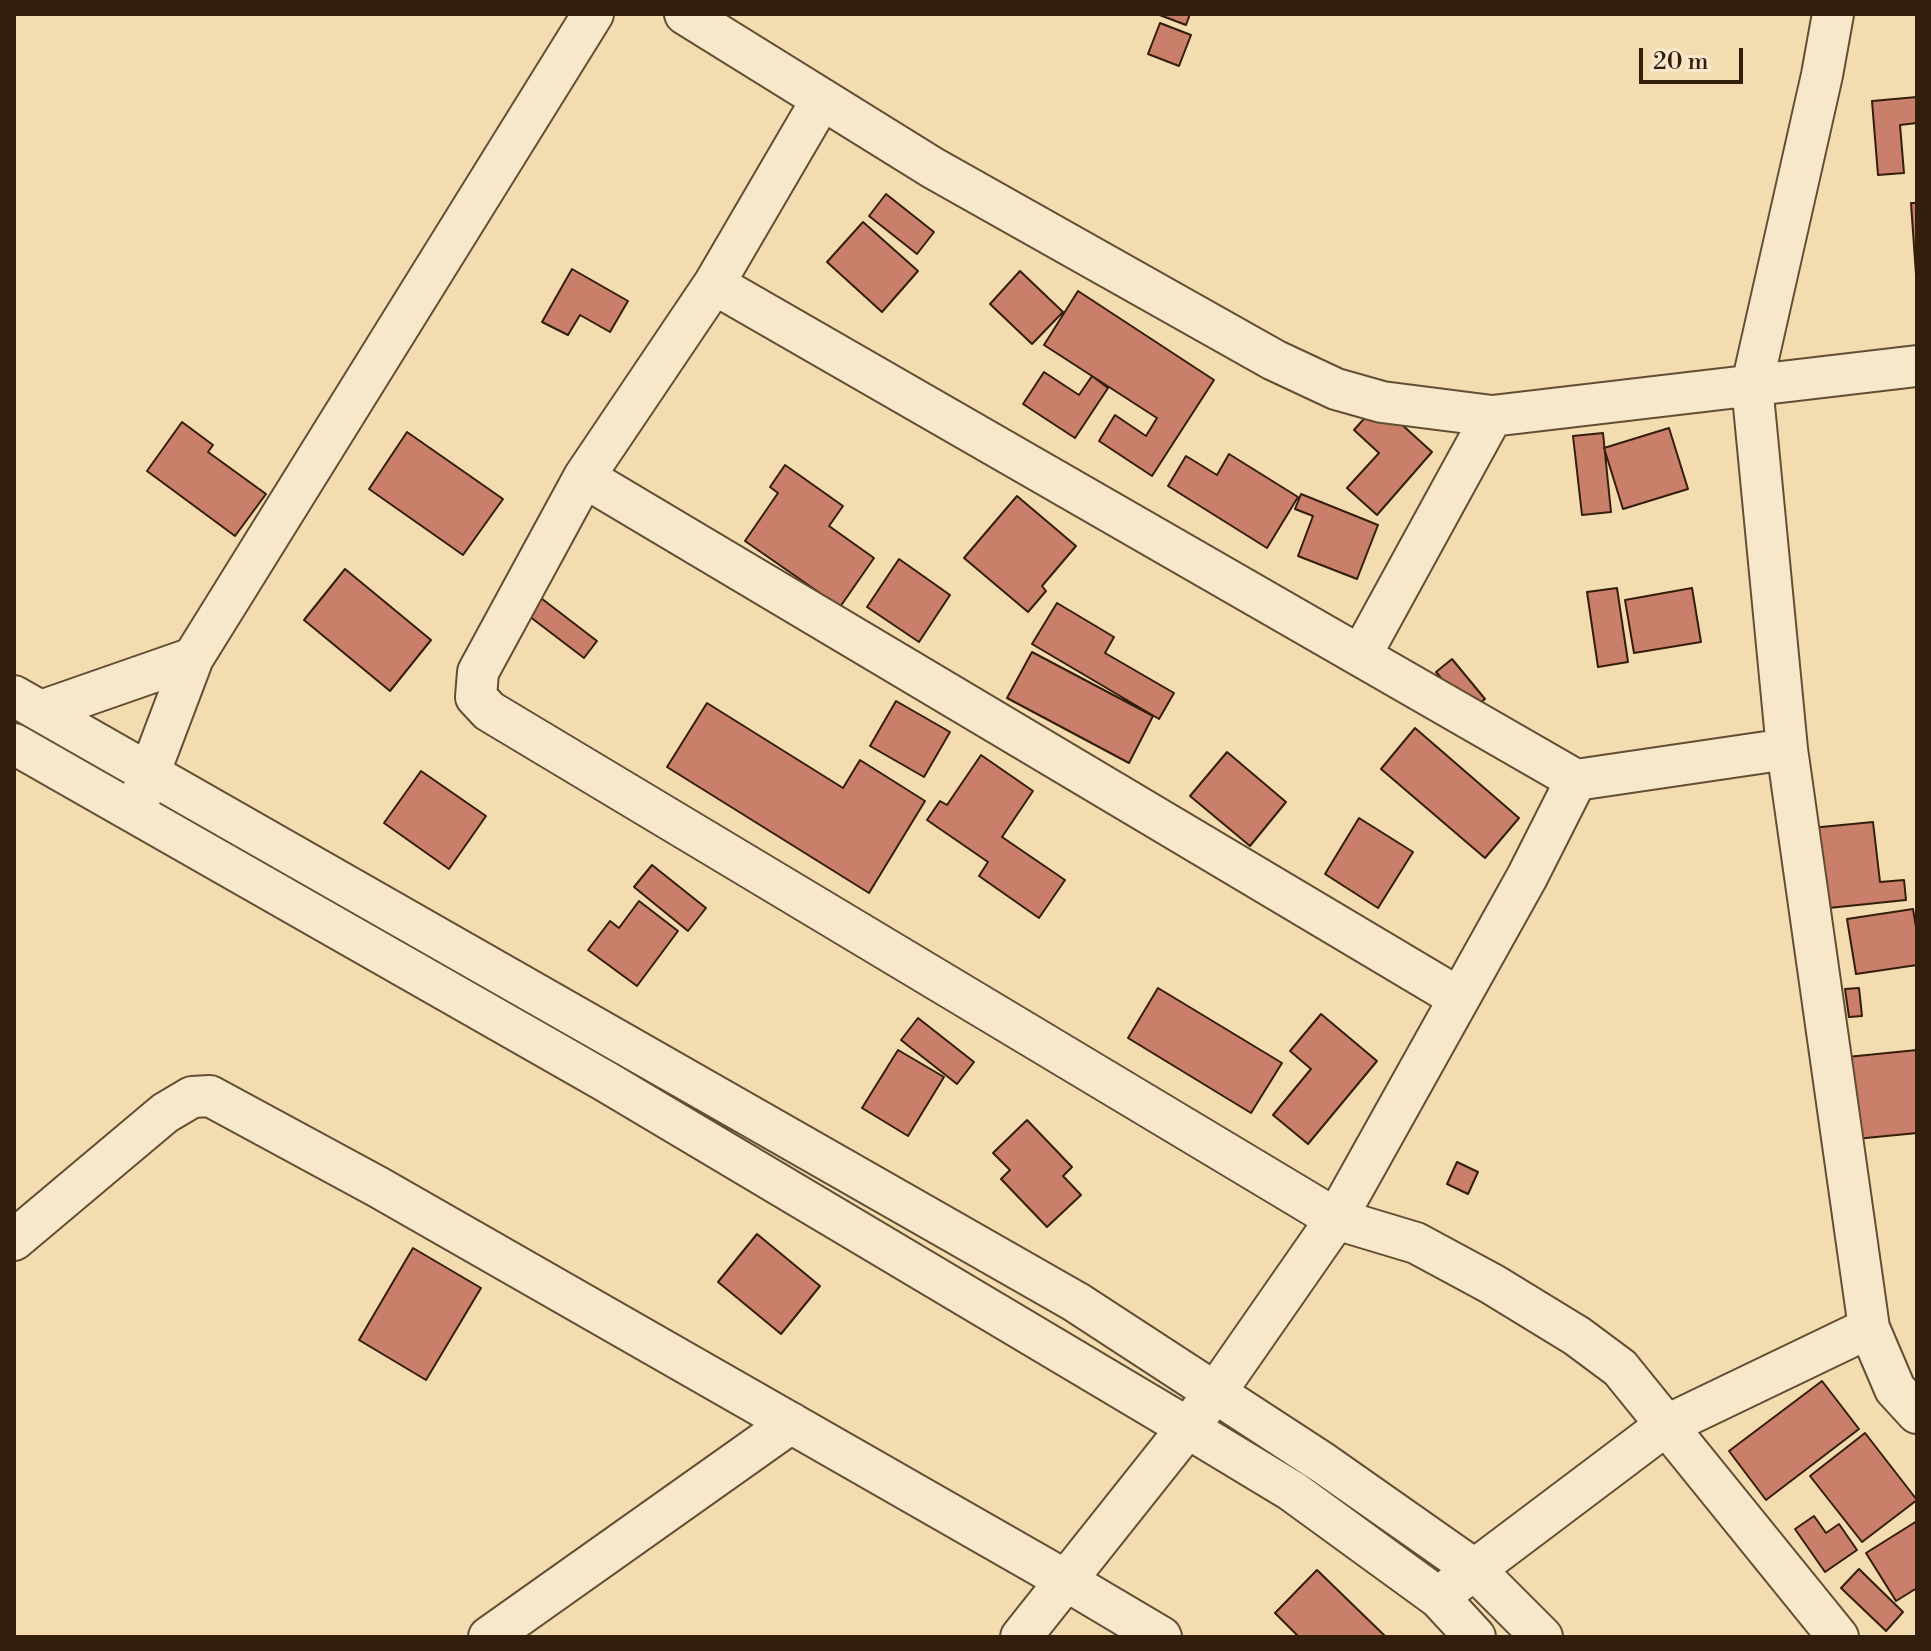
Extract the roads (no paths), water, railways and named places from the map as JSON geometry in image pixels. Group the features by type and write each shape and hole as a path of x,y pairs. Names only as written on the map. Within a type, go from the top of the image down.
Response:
{"street":[{"path":"135,813 193,658 593,14"},
{"path":"685,14 933,168 1274,360 1336,389 1382,402 1492,416 1917,366"},
{"path":"1833,14 1752,385 1787,749 1869,1328 1895,1389 1917,1413"},
{"path":"822,99 714,284 584,477 478,672 476,697 489,711 1336,1219 1416,1243 1492,1284 1577,1336 1620,1368 1838,1637"},
{"path":"714,284 1576,780 1787,749"},
{"path":"1361,655 1492,416"},
{"path":"584,477 1459,998"},
{"path":"28,704 193,658"},
{"path":"28,704 1076,1302 1323,1463 1474,1569 1542,1637"},
{"path":"14,744 605,1081 1292,1491 1439,1598 1475,1637"},
{"path":"1021,1637 1215,1393 1336,1219 1527,877 1576,780"},
{"path":"357,939 372,900"},
{"path":"605,1081 623,1044"},
{"path":"14,1240 165,1113 192,1097 210,1096 378,1187 1161,1637"},
{"path":"835,1217 854,1176"},
{"path":"1439,1598 1665,1426 1869,1328"},
{"path":"489,1637 791,1423"}]}
